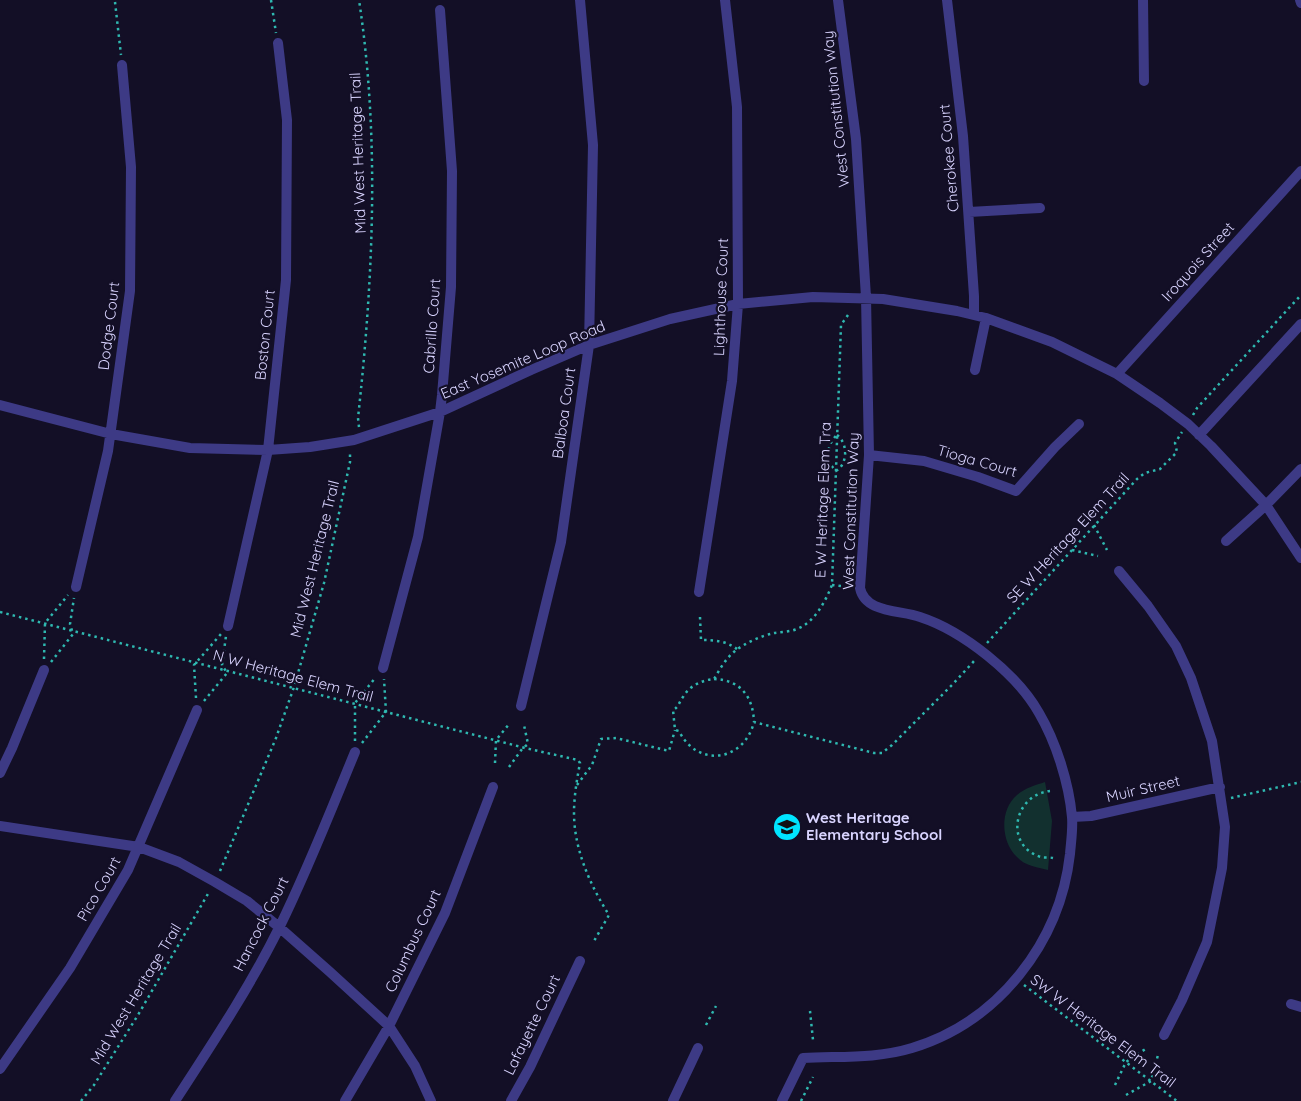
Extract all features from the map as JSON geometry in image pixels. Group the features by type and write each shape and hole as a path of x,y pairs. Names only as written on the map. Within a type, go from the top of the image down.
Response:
{"street":[{"name":"Balboa Court","path":"521,706 561,542 589,346 593,145 580,0"},
{"name":"Lighthouse Court","path":"699,592 732,381 738,304 737,107 725,0"},
{"name":"West Constitution Way","path":"782,1101 803,1058 863,1058 891,1054 913,1048 960,1027 984,1010 1016,980 1038,952 1055,918 1068,873 1072,817 1059,758 1038,712 1011,676 963,638 942,626 922,617 868,603 860,588 869,455 866,297 856,139 838,0"},
{"name":"Cherokee Court","path":"947,0 955,62 969,212 974,314"},
{"path":"1143,0 1144,81"},
{"name":"Cabrillo Court","path":"383,668 418,537 440,412 451,287 452,181 440,10"},
{"name":"Boston Court","path":"228,626 268,450 286,280 286,120 278,43"},
{"name":"Dodge Court","path":"76,587 111,434 130,291 131,167 122,65"},
{"name":"Iroquois Street","path":"1118,374 1301,171"},
{"path":"969,212 1040,208"},
{"name":"East Yosemite Loop Road","path":"0,405 111,434 190,448 268,450 310,447 354,440 440,412 531,370 589,346 670,319 738,304 813,297 866,297 921,304 974,314 1052,342 1118,374 1160,403 1199,435 1266,505 1301,558"},
{"path":"975,370 986,318"},
{"path":"1199,435 1301,324"},
{"name":"Tioga Court","path":"869,455 924,461 978,476 1016,491 1055,447 1079,424"},
{"path":"1226,541 1266,505 1301,469"},
{"path":"1118,571 1148,606 1176,646 1191,678 1212,741 1225,827 1222,868 1207,942 1182,1000 1164,1035"},
{"path":"0,773 44,670"},
{"name":"Pico Court","path":"0,1069 70,968 123,879 139,847 197,710"},
{"name":"Hancock Court","path":"175,1101 215,1040 279,927 318,842 355,752"},
{"name":"Columbus Court","path":"345,1101 389,1026 445,913 493,787"},
{"name":"Muir Street","path":"1072,817 1091,816 1220,787"},
{"path":"0,826 139,847 179,862 247,901 279,927 389,1026 415,1066 431,1101"},
{"name":"Lafayette Court","path":"511,1101 530,1067 580,961"},
{"path":"673,1101 698,1048"}],"path":[{"path":"271,0 278,43"},
{"name":"Mid West Heritage Trail","path":"359,0 368,86 372,224 369,300 358,418 360,425"},
{"path":"115,2 122,65"},
{"path":"1198,408 1301,295"},
{"name":"E W Heritage Elem Tra","path":"714,679 737,650 766,635 802,627 821,608 832,585 841,325 848,315"},
{"path":"837,435 843,443 845,456 840,469 836,471 830,463 828,450 837,435"},
{"name":"SE W Heritage Elem Trail","path":"991,638 1137,479 1145,473 1160,469 1168,462 1177,452 1175,443 1178,438"},
{"name":"Mid West Heritage Trail","path":"223,866 276,738 294,687 324,583 350,462 350,452"},
{"path":"1094,525 1107,550"},
{"path":"1072,550 1098,556"},
{"path":"832,585 860,588"},
{"path":"44,670 45,623 76,587"},
{"path":"44,670 73,634 70,624 76,587"},
{"name":"N W Heritage Elem Trail","path":"0,612 578,760 580,763 576,786"},
{"path":"700,617 701,640 717,640 730,644 737,650"},
{"path":"197,710 194,665 228,626"},
{"path":"197,710 227,673 222,665 228,626"},
{"path":"754,722 874,753 882,753 970,666"},
{"path":"355,752 355,703 383,668"},
{"path":"355,752 386,712 383,668"},
{"path":"594,941 609,915 588,874 577,841 574,813 576,786 592,765 600,739 616,738 669,751 675,730 673,710 677,708 686,692 700,682 714,679 731,682 744,691 752,707 754,722 744,743 737,749 722,755 712,756 694,749 679,731 675,730"},
{"path":"495,763 496,740 510,723"},
{"path":"509,767 528,744 524,725"},
{"path":"1222,800 1301,782"},
{"path":"1050,790 1040,792 1030,798 1019,814 1017,826 1019,838 1027,849 1040,857 1053,858"},
{"name":"Mid West Heritage Trail","path":"81,1101 94,1085 138,1015 207,897"},
{"name":"SW W Heritage Elem Trail","path":"1016,980 1177,1101"},
{"path":"706,1025 716,1006"},
{"path":"810,1010 813,1040"},
{"path":"1115,1085 1126,1062 1147,1048"},
{"path":"1126,1095 1152,1082 1158,1055"},
{"path":"801,1101 813,1077"}],"green space":[{"path":"1045,782 1052,821 1048,870 1027,864 1017,857 1008,843 1004,826 1007,809 1011,801 1027,789"}],"place":[{"name":"West Heritage Elementary School","path":"787,827"}]}
